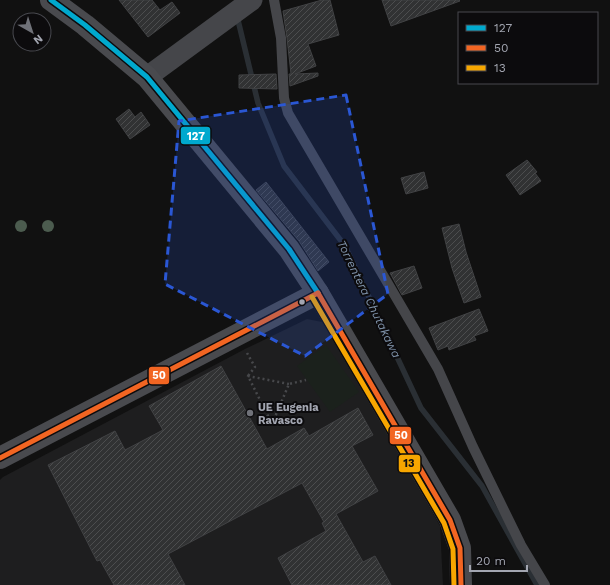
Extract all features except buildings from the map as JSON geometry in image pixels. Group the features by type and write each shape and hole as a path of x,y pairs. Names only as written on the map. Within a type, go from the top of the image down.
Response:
{"main road":[{"path":"51,0 85,24 147,77 289,249 318,293 450,520 460,548 461,585"},
{"path":"0,458 238,336 318,293"}],"street":[{"path":"147,77 244,5"}],"lane":[{"path":"274,0 281,38 284,98 288,113 438,369 473,447 518,538 545,585"}],"path":[{"path":"238,336 255,366 248,376"},
{"path":"248,376 272,424 289,384"},
{"path":"248,376 289,384 306,380"}],"highlighted area":[{"path":"346,95 388,294 305,356 165,284 179,121"}],"shaded area":[{"name":"UE Eugenia Ravasco","path":"307,319 322,322 329,328 440,526 443,585 0,585 0,480 3,477 245,349"},
{"path":"326,345 359,392 330,412 297,366"}],"waterway":[{"name":"Torrentera Chutakawa","path":"237,16 258,103 284,166 345,246 421,408 482,486 537,585"}],"transit line":[{"name":"127","path":"51,0 85,25 147,77 289,249 318,293"},
{"name":"50","path":"318,293 450,520 460,548 461,585"},
{"name":"50","path":"0,458 318,293"},
{"name":"13","path":"312,297 444,523 453,549 454,585"}],"place":[{"name":"UE Eugenia Ravasco","path":"250,413"}]}
